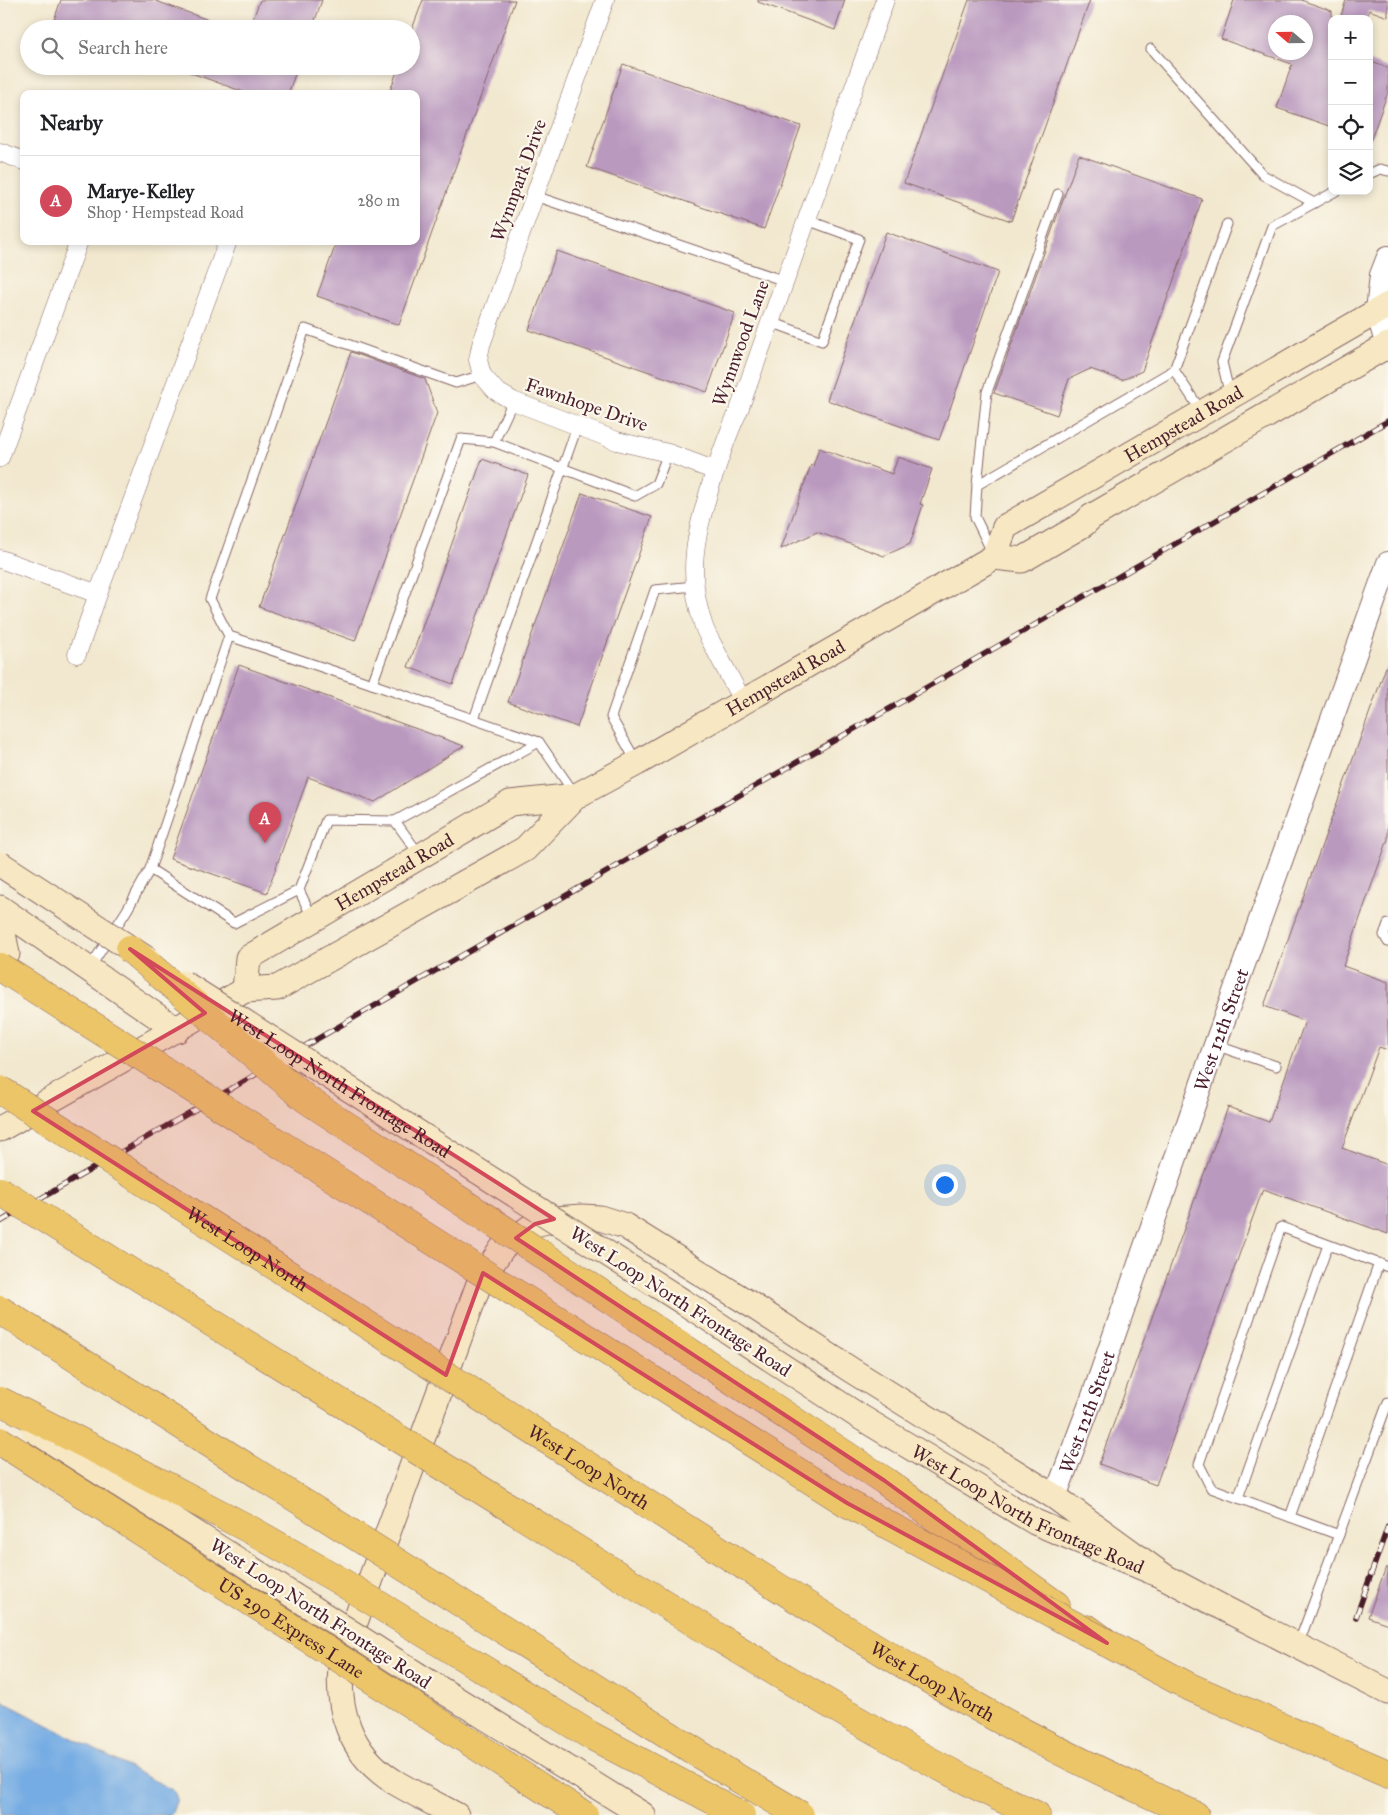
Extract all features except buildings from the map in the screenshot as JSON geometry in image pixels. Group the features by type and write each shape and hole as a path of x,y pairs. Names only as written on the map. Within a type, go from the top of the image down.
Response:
{"highway":[{"path":"130,949 306,1099 886,1481 1107,1643"},
{"path":"0,966 847,1503 1190,1687 1388,1774"},
{"name":"West Loop North","path":"0,1090 860,1639 966,1701 1050,1746 1195,1815"},
{"path":"0,1191 852,1719 1036,1815"},
{"path":"0,1310 716,1764 800,1815"},
{"path":"0,1402 249,1529 334,1578 590,1735 741,1815"},
{"name":"US 290 Express Lane","path":"0,1441 584,1815"}],"main road":[{"name":"Hempstead Road","path":"994,556 1005,527 1382,308"},
{"name":"Hempstead Road","path":"0,1129 245,990 277,988 525,849 576,796 637,763 994,556 1022,560 1084,524 1091,516 1388,347"},
{"name":"Hempstead Road","path":"245,990 248,958 510,803 576,796"},
{"name":"West Loop North Frontage Road","path":"0,864 857,1415 1035,1522 1165,1577 1388,1692"},
{"path":"0,908 177,1030"},
{"path":"0,917 7,954 0,966"},
{"path":"456,1815 391,1780 372,1765 358,1746 346,1724 341,1706 340,1673 342,1658 480,1281 503,1247 534,1224 555,1219 582,1217 600,1218 625,1226 1055,1497 1165,1577"},
{"name":"West Loop North Frontage Road","path":"0,1408 420,1676 643,1815"}],"street":[{"name":"Wynnpark Drive","path":"482,375 478,360 481,345 605,0"},
{"name":"Wynnwood Lane","path":"743,702 705,629 694,586 694,548 698,526 885,0"},
{"path":"0,152 20,160"},
{"path":"0,458 78,245"},
{"path":"77,654 227,245"},
{"path":"1388,257 1381,275 1382,308 1388,347"},
{"name":"Fawnhope Drive","path":"482,375 496,391 513,401 617,441 668,453 716,471"},
{"path":"0,559 98,594"},
{"name":"West 12th Street","path":"1055,1497 1093,1396 1215,1045 1382,600 1388,563"}],"lane":[{"path":"1150,49 1263,175 1314,203"},
{"path":"1373,172 1380,169 1388,171"},
{"path":"994,556 975,517 987,392 1058,194"},
{"path":"1230,396 1222,362 1272,226 1329,195"},
{"path":"535,196 785,281"},
{"path":"771,322 822,341 859,239 807,220"},
{"path":"977,485 1174,370 1227,224"},
{"path":"482,375 456,383 305,329 210,598 229,636 539,742 576,796"},
{"path":"1174,370 1202,412"},
{"path":"494,442 513,401"},
{"path":"474,719 577,427"},
{"path":"372,684 460,439 494,442 635,496 656,484 668,453"},
{"path":"637,763 611,717 655,590 694,586"},
{"path":"89,969 127,910 150,869 229,636"},
{"path":"150,869 234,923 299,890 326,820 395,820 539,742"},
{"path":"395,820 420,856"},
{"path":"299,890 314,920"},
{"path":"1388,924 1384,935 1388,942"},
{"path":"1215,1045 1276,1066"},
{"path":"1339,1535 1211,1488 1199,1464 1281,1228 1388,1267"},
{"path":"1238,1498 1328,1245"},
{"path":"1290,1517 1379,1263"},
{"path":"1298,1647 1388,1402"}],"highlighted area":[{"path":"130,949 554,1219 535,1224 516,1238 885,1481 1107,1643 847,1503 483,1273 446,1375 33,1111 205,1013"}],"water":[{"path":"0,1700 174,1791 177,1799 171,1815 0,1815"}],"railway":[{"path":"0,1222 1388,421"},
{"path":"1356,1617 1388,1526"}],"place":[{"name":"Marye-Kelley","path":"265,843"}]}
